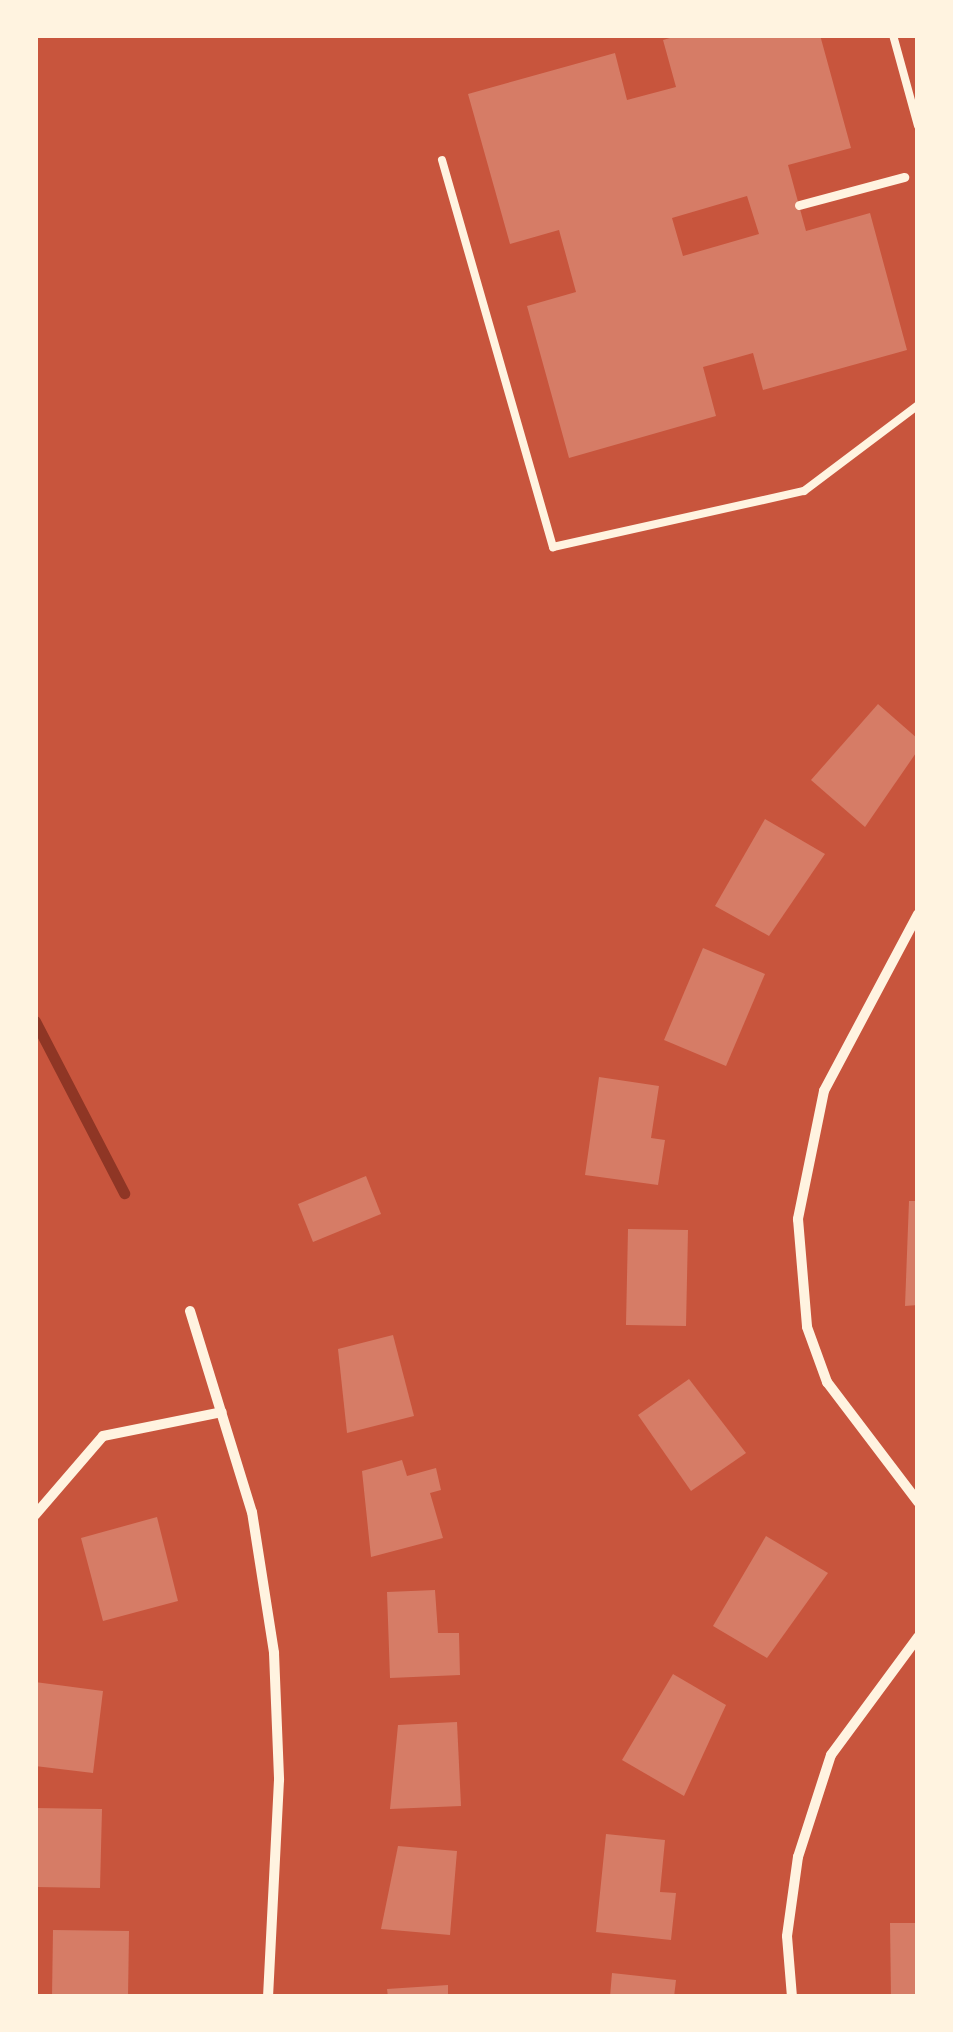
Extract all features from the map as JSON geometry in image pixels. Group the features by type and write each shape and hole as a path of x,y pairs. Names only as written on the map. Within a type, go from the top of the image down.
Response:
{"street":[{"path":"799,205 904,177"},
{"path":"918,914 824,1090 798,1219 807,1327 827,1382 918,1502"},
{"path":"190,1311 252,1512 274,1653 279,1780 268,1997"},
{"path":"35,1515 103,1436 222,1412"},
{"path":"792,1997 787,1936 798,1857 832,1755 918,1637"}],"lane":[{"path":"893,35 918,126"},
{"path":"442,160 553,547 804,491 918,405"}],"building":[{"path":"680,35 820,35 851,148 788,165 806,231 870,213 907,350 763,390 753,353 703,367 716,416 569,458 527,306 576,292 559,230 510,244 468,94 615,53 627,100 676,87 663,40","holes":["747,196 759,234 683,256 672,218"]},
{"path":"878,704 918,739 918,750 865,827 811,780"},
{"path":"765,819 825,854 769,936 715,906"},
{"path":"703,948 765,974 726,1066 664,1040"},
{"path":"599,1077 659,1086 651,1138 665,1140 658,1185 585,1175"},
{"path":"366,1176 381,1214 313,1242 298,1204"},
{"path":"909,1201 918,1201 918,1305 905,1306"},
{"path":"628,1229 688,1230 686,1326 626,1325"},
{"path":"393,1335 414,1416 347,1433 338,1349"},
{"path":"689,1379 746,1453 691,1491 638,1415"},
{"path":"402,1460 407,1476 436,1468 441,1490 430,1493 443,1538 371,1557 362,1471"},
{"path":"157,1517 178,1601 103,1621 81,1538"},
{"path":"766,1536 828,1573 767,1658 713,1626"},
{"path":"435,1590 438,1633 459,1633 460,1675 390,1678 387,1592"},
{"path":"673,1674 726,1705 684,1796 622,1760"},
{"path":"35,1682 103,1691 93,1773 35,1766"},
{"path":"457,1722 461,1806 390,1809 398,1725"},
{"path":"35,1808 102,1809 100,1888 35,1887"},
{"path":"606,1834 665,1840 660,1892 676,1893 671,1940 596,1932"},
{"path":"398,1846 457,1851 450,1935 381,1929"},
{"path":"890,1923 918,1923 918,1997 891,1997"},
{"path":"53,1930 129,1931 128,1997 52,1997"},
{"path":"612,1973 676,1980 674,1997 610,1997"},
{"path":"448,1985 448,1997 388,1997 387,1989"}],"waterway":[{"path":"35,1021 124,1193"}]}
